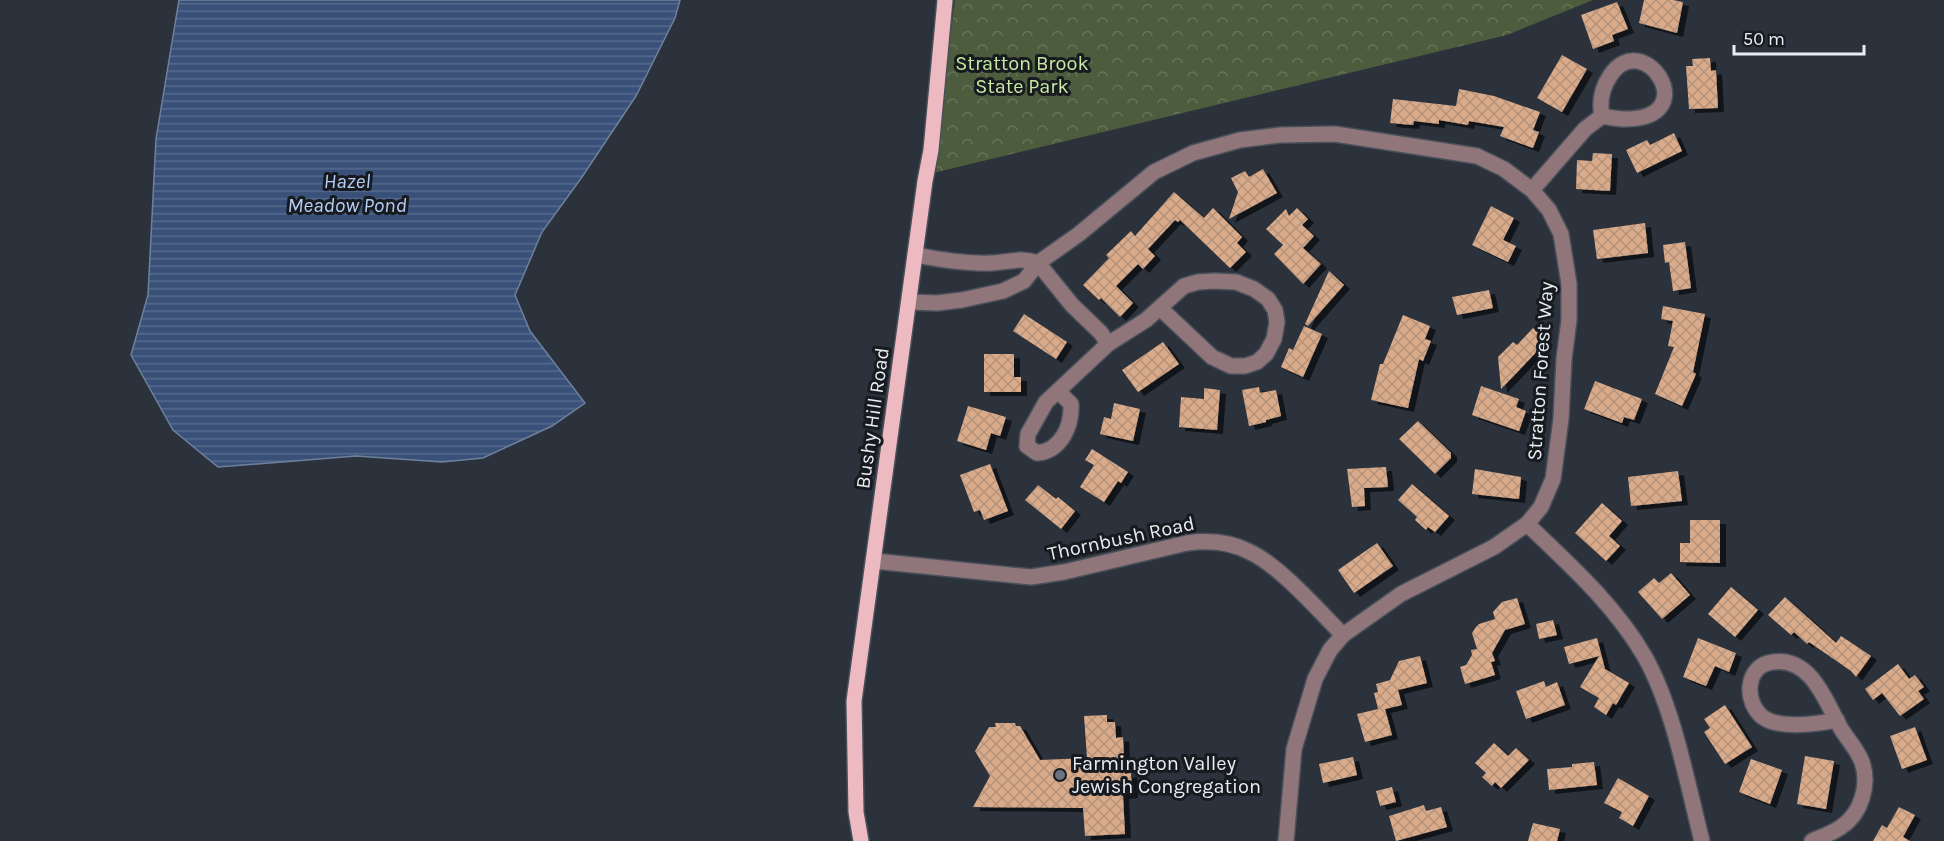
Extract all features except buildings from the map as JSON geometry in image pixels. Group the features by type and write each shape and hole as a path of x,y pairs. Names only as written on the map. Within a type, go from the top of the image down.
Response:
{"main road":[{"name":"Bushy Hill Road","path":"861,841 856,812 854,701 931,150 945,0"}],"street":[{"path":"1532,190 1585,129 1602,116 1625,119 1647,116 1659,108 1665,90 1663,82 1652,68 1641,62 1633,61 1619,66 1606,82 1600,105 1602,116"},
{"name":"Stratton Forest Way","path":"909,302 937,303 962,300 1003,291 1024,281 1038,263 1079,234 1154,172 1193,153 1250,139 1280,135 1335,134 1477,156 1504,169 1532,190 1549,210 1561,234 1569,284 1569,320 1564,359 1561,419 1553,479 1541,507 1527,524 1494,547 1401,594 1343,635 1330,650 1315,679 1294,749 1286,841"},
{"path":"916,255 953,262 993,263 1023,258 1038,263 1072,305 1101,333 1108,344"},
{"path":"1058,392 1108,344 1160,308 1184,286 1198,282 1236,282 1254,289 1268,299 1275,310 1277,322 1274,339 1266,354 1257,362 1245,366 1231,366 1212,357 1160,308"},
{"path":"1527,524 1600,596 1629,632 1646,660 1674,732 1702,841"},
{"name":"Thornbush Road","path":"874,561 1031,577 1064,572 1187,543 1206,541 1248,550 1262,559 1302,593 1343,635"},
{"path":"1812,841 1840,828 1853,817 1864,791 1865,777 1862,761 1823,693 1810,675 1799,665 1781,661 1766,662 1749,684 1750,696 1755,707 1764,717 1774,722 1812,725 1837,720"}],"green space":[{"name":"Stratton Brook State Park","path":"955,0 1593,0 1507,35 929,174 934,158"}],"water":[{"name":"Hazel Meadow Pond","path":"179,0 680,0 675,18 636,96 542,232 515,295 530,331 585,403 552,426 483,458 442,462 356,456 218,467 173,430 131,355 148,295 156,139"}],"place":[{"name":"Farmington Valley Jewish Congregation","path":"1060,775"}]}
